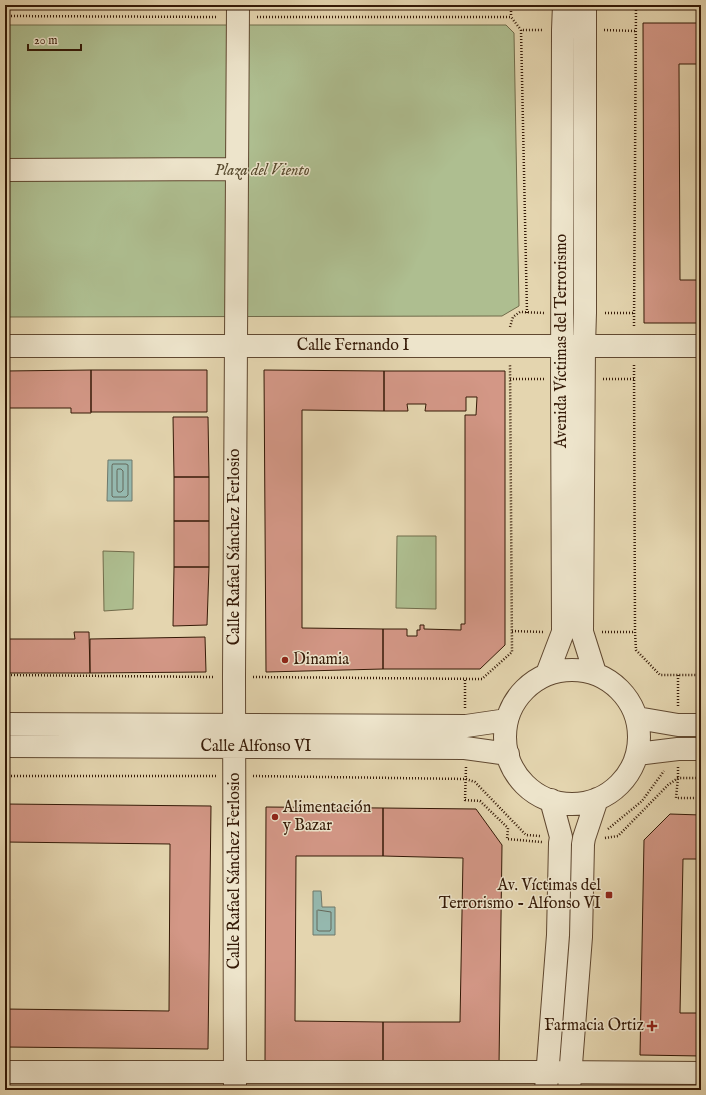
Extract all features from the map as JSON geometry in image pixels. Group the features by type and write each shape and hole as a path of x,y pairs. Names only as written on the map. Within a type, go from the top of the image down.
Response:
{"street":[{"name":"Avenida Víctimas del Terrorismo","path":"547,674 563,632 562,313 564,5"},
{"name":"Avenida Víctimas del Terrorismo","path":"586,5 582,632 595,673"},
{"name":"Calle Rafael Sánchez Ferlosio","path":"236,1081 234,677 238,11"},
{"path":"5,170 236,169"},
{"name":"Calle Fernando I","path":"5,346 701,346"},
{"path":"571,669 595,673 609,680 627,698 637,718 639,736 637,754 630,771 618,786 597,799 574,804 551,800 532,790 518,776 508,754 505,737 507,720 514,704 526,688 547,674 571,669"},
{"path":"637,718 678,726 701,725"},
{"name":"Calle Alfonso VI","path":"5,724 466,726 507,720"},
{"name":"Calle Alfonso VI","path":"5,746 465,748 508,754"},
{"path":"637,754 678,749 701,749"},
{"path":"570,1081 581,936 583,844 597,799"},
{"path":"547,1081 558,935 561,837 551,800"},
{"path":"5,1072 236,1081 570,1081 701,1073"}],"path":[{"path":"511,5 511,17 521,30 527,313"},
{"path":"5,16 238,11 511,17"},
{"path":"521,30 563,30"},
{"path":"585,30 635,31"},
{"path":"482,679 512,652 510,325 513,317 520,312 562,313"},
{"path":"585,313 635,313"},
{"path":"678,675 701,675"},
{"path":"5,776 235,776 466,779 475,782 526,836 561,837"},
{"path":"584,838 618,836 668,785 678,778 701,778"}],"green space":[{"name":"Plaza del Viento","path":"5,25 506,25 514,33 519,306 502,316 5,317"},
{"path":"397,536 436,536 436,609 396,608"},
{"path":"103,551 134,552 133,609 104,611"}],"water":[{"path":"108,460 132,460 132,501 107,501"},
{"path":"313,891 321,891 322,907 335,907 335,935 313,935"}],"building":[{"path":"643,23 701,23 701,64 679,64 680,280 701,280 701,323 644,323"},
{"path":"91,370 91,413 71,413 71,408 5,408 5,371"},
{"path":"91,370 207,370 207,412 91,412"},
{"path":"264,370 384,371 384,411 302,410 302,628 383,629 383,669 266,672"},
{"path":"384,371 505,371 505,645 480,669 383,669 383,629 407,629 407,636 417,636 417,630 420,630 420,625 424,625 424,629 461,630 461,624 465,624 465,415 476,415 477,397 466,397 466,411 425,411 426,404 407,404 408,411 384,411"},
{"path":"5,408 6,639 75,639 74,632 89,632 90,673 5,673"},
{"path":"173,417 208,417 209,477 174,477"},
{"path":"174,477 209,477 209,521 174,521"},
{"path":"174,521 209,521 209,567 174,567"},
{"path":"174,567 209,567 207,625 173,626"},
{"path":"205,637 206,672 90,673 90,639"},
{"path":"5,804 211,806 208,1049 5,1047 5,1009 169,1011 170,844 5,842"},
{"path":"266,807 383,808 383,856 296,856 295,1021 383,1022 383,1061 265,1061"},
{"path":"383,808 476,809 502,845 499,1065 383,1061 383,1022 460,1022 463,858 383,856"},
{"path":"670,814 701,815 701,859 683,859 680,1013 701,1013 701,1056 640,1055 644,840"},
{"path":"5,862 6,862 5,1006"}],"place":[{"name":"Dinamia","path":"285,660"},
{"name":"Alimentación y Bazar","path":"275,817"},
{"name":"Av. Víctimas del Terrorismo - Alfonso VI","path":"609,895"},
{"name":"Farmacia Ortiz","path":"652,1026"}]}
